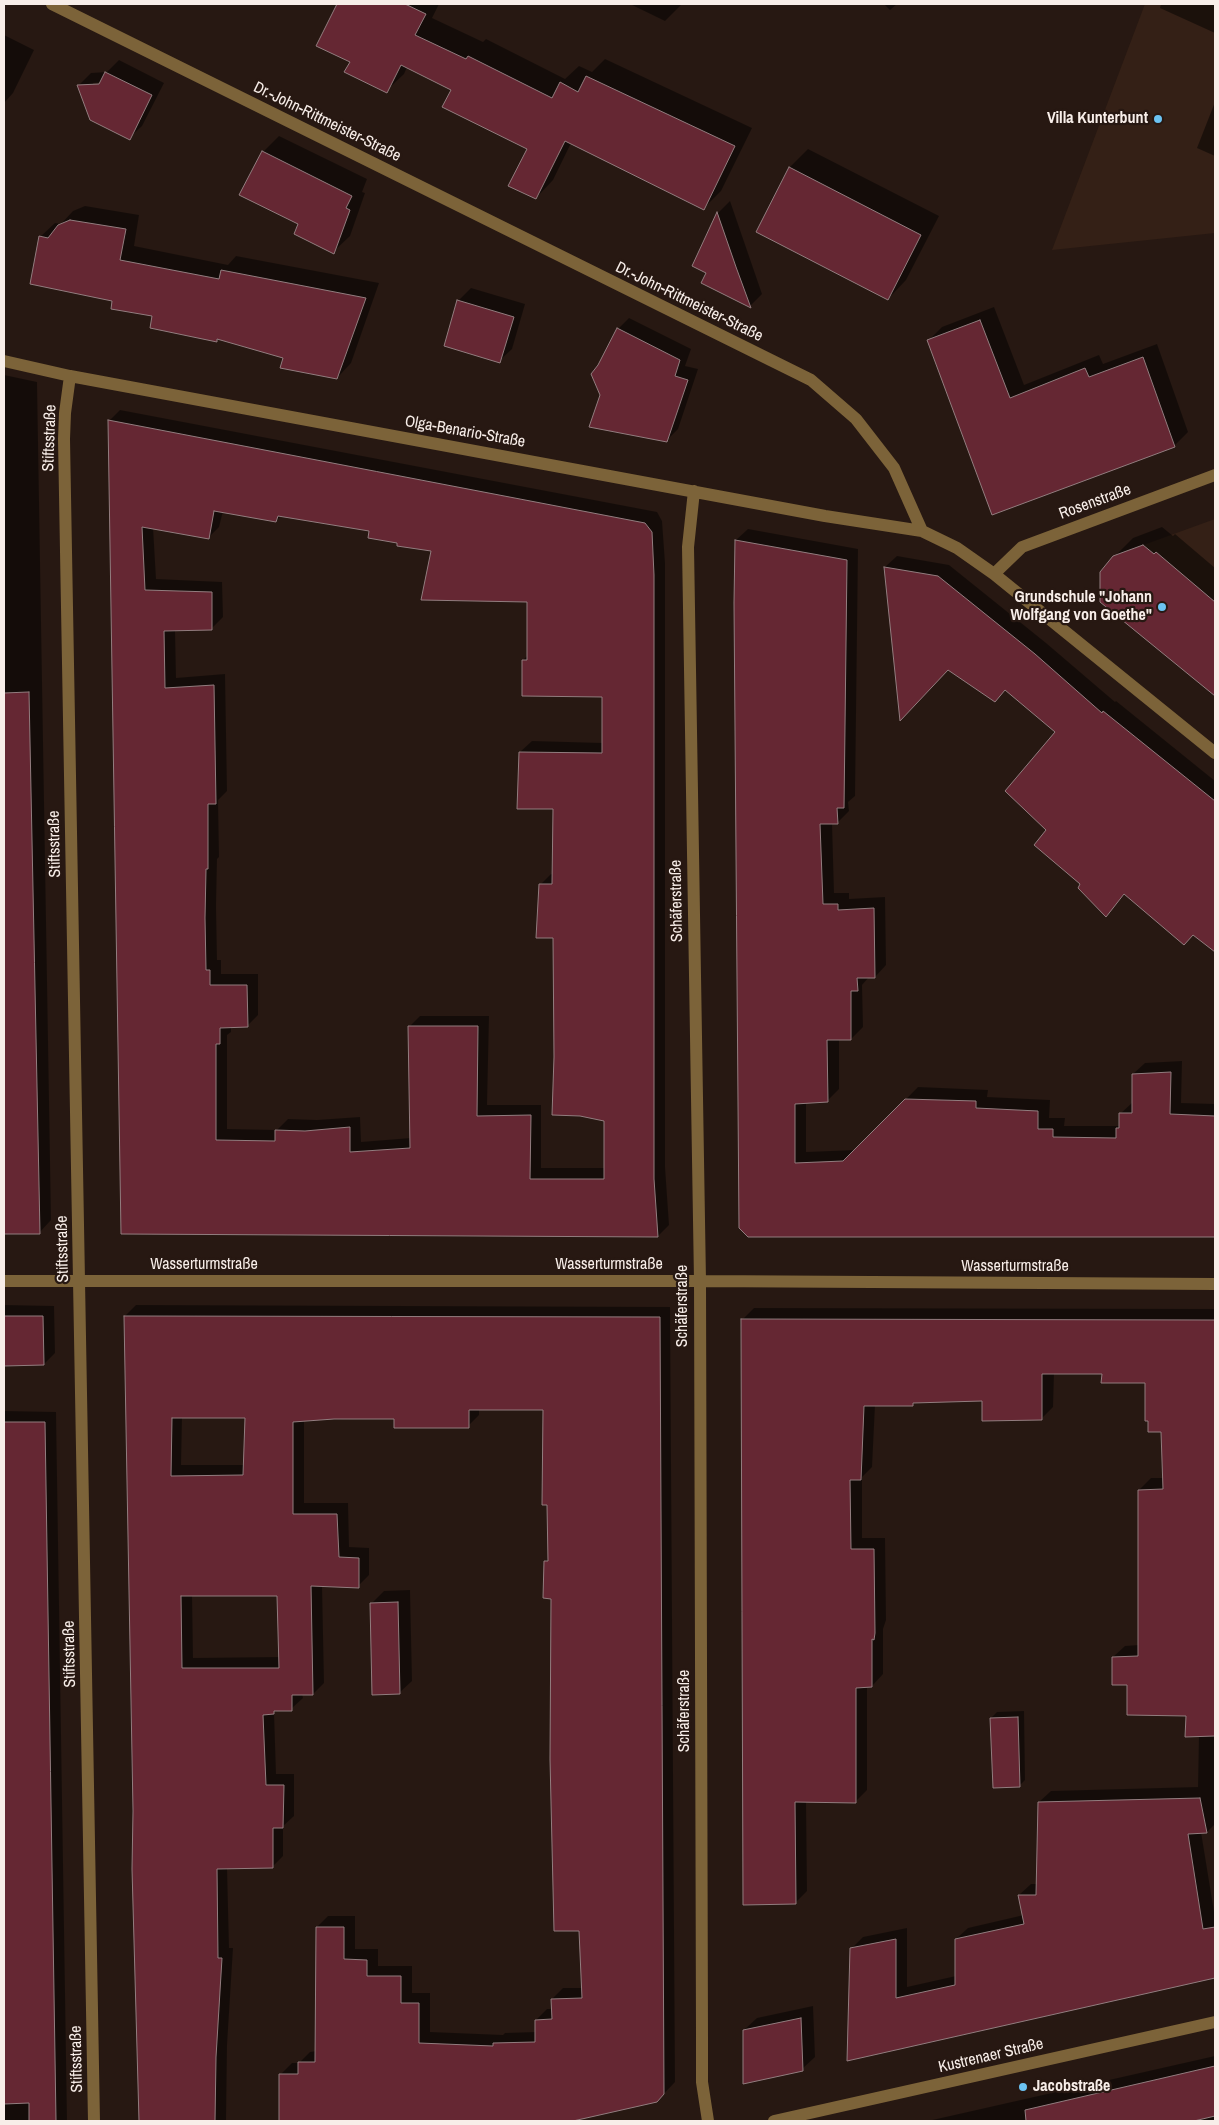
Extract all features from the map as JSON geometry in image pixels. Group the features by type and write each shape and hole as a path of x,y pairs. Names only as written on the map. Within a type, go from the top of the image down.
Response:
{"street":[{"name":"Dr.-John-Rittmeister-Straße","path":"52,4 812,380 856,419 894,468 922,531"},
{"name":"Olga-Benario-Straße","path":"4,362 70,376 826,516 922,531"},
{"name":"Stiftsstraße","path":"70,376 64,439 94,2121"},
{"name":"Rosenstraße","path":"994,574 1011,556 1028,544 1215,475"},
{"name":"Schäferstraße","path":"694,491 688,547 700,1281 702,2082 708,2121"},
{"path":"922,531 957,548 994,574 1215,753"},
{"name":"Wasserturmstraße","path":"4,1281 700,1281 1215,1284"},
{"name":"Kustrenaer Straße","path":"774,2121 1215,2022"}],"shaded area":[{"name":"Villa Kunterbunt","path":"1145,4 1215,4 1215,233 1052,250"},
{"name":"Grundschule \"Johann Wolfgang von Goethe\"","path":"1215,519 1214,695 1107,608 1108,606 1100,599 1100,572 1113,556"}],"building":[{"path":"337,4 405,4 426,14 415,35 466,59 468,56 552,98 560,82 578,92 586,76 735,146 704,210 565,141 536,199 508,186 527,149 442,107 451,90 401,65 387,93 344,72 350,62 316,46"},
{"path":"105,72 152,95 130,140 90,120 77,85 99,84"},
{"path":"262,151 352,196 346,208 350,210 334,254 294,234 298,224 239,195"},
{"path":"789,167 921,235 888,300 756,232"},
{"path":"717,212 751,308 701,283 706,273 692,266"},
{"path":"70,220 126,229 120,260 219,279 221,270 366,298 337,379 280,368 283,358 217,339 217,342 150,328 152,316 111,309 112,301 30,284 39,236 48,238 58,225"},
{"path":"457,300 514,317 500,363 444,346"},
{"path":"980,320 1010,398 1085,368 1089,377 1143,357 1175,447 992,515 927,340"},
{"path":"617,328 680,360 675,376 688,380 667,442 589,427 600,395 591,374 598,365"},
{"path":"108,420 645,523 652,532 654,575 654,1179 658,1237 121,1234","holes":["214,511 276,522 278,516 369,531 368,538 397,543 397,546 431,551 421,600 527,602 527,660 522,660 522,696 602,697 602,753 519,752 517,809 553,809 552,884 539,884 536,938 553,938 554,1057 552,1115 580,1116 604,1121 604,1179 530,1179 531,1115 477,1116 478,1026 408,1026 410,1148 350,1152 350,1127 305,1131 275,1130 275,1141 216,1140 216,1044 220,1044 220,1028 248,1027 247,985 210,985 210,970 206,970 205,918 206,869 208,869 208,804 216,804 214,685 165,688 164,631 212,630 212,592 145,590 142,527 209,539"]},
{"path":"735,540 847,560 844,808 837,808 838,824 820,824 823,904 838,904 838,910 874,908 875,978 857,978 858,991 851,991 851,1040 827,1040 828,1102 795,1104 795,1163 843,1161 905,1099 976,1101 976,1108 1038,1111 1038,1129 1053,1129 1053,1137 1116,1138 1116,1128 1119,1128 1119,1113 1132,1113 1132,1074 1171,1072 1170,1114 1215,1116 1215,1237 748,1237 739,1228"},
{"name":"Grundschule \"Johann Wolfgang von Goethe\"","path":"1143,545 1154,554 1156,552 1215,602 1215,696 1100,602 1100,572 1113,556"},
{"path":"884,567 938,576 1035,654 1102,713 1103,711 1215,801 1215,952 1193,935 1184,945 1124,894 1106,917 1078,888 1080,884 1034,845 1046,830 1005,791 1055,732 1005,690 995,702 948,670 900,721"},
{"path":"29,692 40,1234 4,1234 4,693"},
{"path":"4,1316 43,1316 44,1365 4,1366"},
{"path":"124,1316 660,1317 664,2094 657,2102 573,2121 279,2121 279,2074 298,2074 298,2062 315,2062 316,1927 344,1927 344,1959 367,1960 367,1976 401,1976 401,2003 419,2003 419,2043 493,2046 493,2043 535,2042 535,2020 552,2019 551,1999 582,1998 579,1931 554,1931 550,1759 551,1599 543,1598 544,1561 548,1561 547,1505 542,1505 543,1410 469,1410 469,1428 394,1428 394,1419 334,1419 293,1422 293,1514 337,1514 339,1557 359,1558 359,1588 311,1586 313,1695 292,1695 292,1711 274,1711 274,1714 263,1715 266,1785 284,1785 283,1828 273,1828 273,1868 217,1869 218,1958 222,1958 216,2057 215,2121 139,2121 132,1869 133,1811","holes":["172,1418 245,1418 243,1475 171,1476","181,1596 277,1596 279,1668 182,1668"]},
{"path":"741,1319 1215,1320 1215,1736 1185,1737 1186,1716 1127,1715 1127,1685 1112,1685 1112,1657 1138,1656 1138,1490 1163,1489 1161,1432 1148,1432 1148,1421 1145,1421 1145,1383 1101,1383 1102,1374 1042,1374 1042,1420 982,1421 982,1401 913,1403 913,1406 864,1406 861,1480 850,1480 851,1549 874,1549 875,1633 874,1640 872,1639 872,1687 856,1688 856,1803 795,1802 796,1904 743,1905"},
{"path":"4,1422 45,1422 56,2121 29,2121 29,2103 4,2104"},
{"path":"398,1602 400,1694 372,1695 370,1603"},
{"path":"1018,1717 1020,1787 993,1788 990,1718"},
{"path":"1200,1798 1207,1833 1188,1834 1203,1929 1215,1927 1215,1978 847,2061 850,1948 896,1939 896,1998 955,1985 955,1939 1024,1924 1018,1895 1036,1895 1038,1802"},
{"path":"801,2018 803,2071 743,2084 743,2030"},
{"path":"1215,2066 1215,2116 1194,2121 1026,2121 1025,2110"}],"place":[{"name":"Villa Kunterbunt","path":"1158,119"},
{"name":"Grundschule \"Johann Wolfgang von Goethe\"","path":"1162,607"},
{"name":"Jacobstraße","path":"1023,2087"}]}
